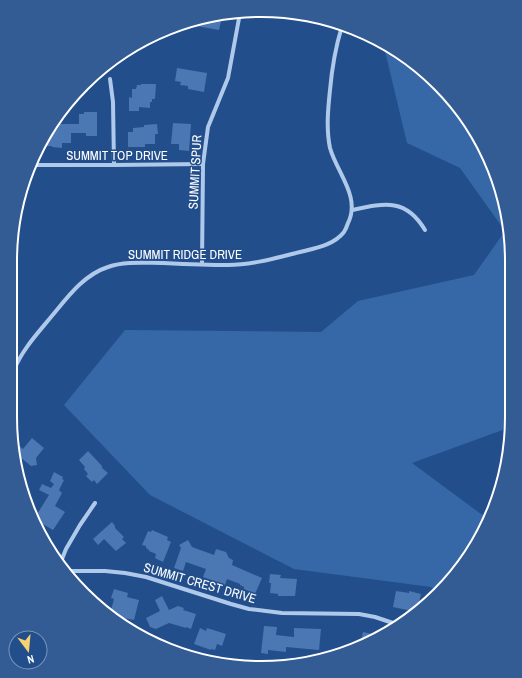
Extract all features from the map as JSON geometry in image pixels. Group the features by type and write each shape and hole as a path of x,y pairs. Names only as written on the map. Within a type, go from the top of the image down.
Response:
{"street":[{"name":"SUMMIT SPUR","path":"202,264 203,164 208,127 228,78 239,18"},
{"path":"340,31 336,44 333,63 327,128 330,149 351,197 352,210 370,206 397,206 413,214 425,230"},
{"path":"110,79 113,102 114,165"},
{"name":"SUMMIT TOP DRIVE","path":"37,165 203,164"},
{"name":"SUMMIT RIDGE DRIVE","path":"17,365 24,350 81,282 108,267 126,264 153,263 247,264 316,248 332,243 344,232 351,217 352,210"},
{"path":"62,559 80,525 95,503"},
{"name":"SUMMIT CREST DRIVE","path":"72,571 105,571 125,573 153,579 250,609 282,613 359,614 375,617 392,623"}],"shaded area":[{"path":"385,51 410,67 434,88 464,125 480,153 492,183 497,198 503,228 460,168 407,143"},
{"path":"503,233 505,261 504,429 412,463 484,515 464,553 434,590 431,587 294,569 150,495 64,405 125,330 321,332 358,301 474,275"}],"building":[{"path":"220,21 221,21 219,30 196,26"},
{"path":"177,68 207,73 204,92 188,89 188,86 180,85 181,82 175,81"},
{"path":"156,84 155,99 152,99 152,102 150,102 150,108 139,107 139,111 129,111 129,97 132,98 132,89 136,89 137,85"},
{"path":"84,112 97,112 97,136 86,136 86,133 71,133 71,143 62,143 62,148 46,146 59,124 79,124 79,114 84,114"},
{"path":"173,123 191,124 189,151 179,150 179,144 171,144"},
{"path":"157,124 158,134 155,134 155,144 145,144 145,147 128,147 128,132 133,132 133,128"},
{"path":"32,438 44,448 36,458 37,465 31,466 21,458 19,445 23,449"},
{"path":"88,451 108,473 97,484 94,480 92,482 86,476 88,474 84,469 85,467 79,460"},
{"path":"54,472 63,477 62,479 64,480 59,490 62,493 55,506 65,512 53,530 41,523 37,514 49,495 39,490 42,484 51,488 54,484 50,481"},
{"path":"112,522 115,528 124,537 122,539 126,543 116,551 104,539 98,545 93,539"},
{"path":"152,530 168,537 167,540 171,542 163,562 155,558 156,554 149,551 146,546 142,545 148,531 151,532"},
{"path":"188,540 192,547 214,555 216,549 226,552 229,558 233,560 232,565 262,578 255,594 244,589 244,587 240,584 227,579 225,585 203,577 206,569 186,562 183,571 174,568 181,548 179,545"},
{"path":"270,574 281,575 280,578 297,579 295,596 278,596 278,594 270,593"},
{"path":"114,589 128,593 127,597 139,600 134,620 121,617 115,613 115,611 111,610 114,599 111,598"},
{"path":"396,591 409,593 409,591 421,594 419,603 410,611 393,607"},
{"path":"162,596 169,610 178,606 184,608 183,610 196,614 191,629 169,623 156,629 150,627 146,618 160,611 155,600"},
{"path":"264,626 277,627 276,635 294,637 294,628 321,629 319,650 286,647 286,652 268,650 268,654 261,653"},
{"path":"200,628 206,631 207,628 226,634 222,646 217,644 215,650 211,650 194,644"},
{"path":"363,632 372,634 369,636 362,639"}]}
